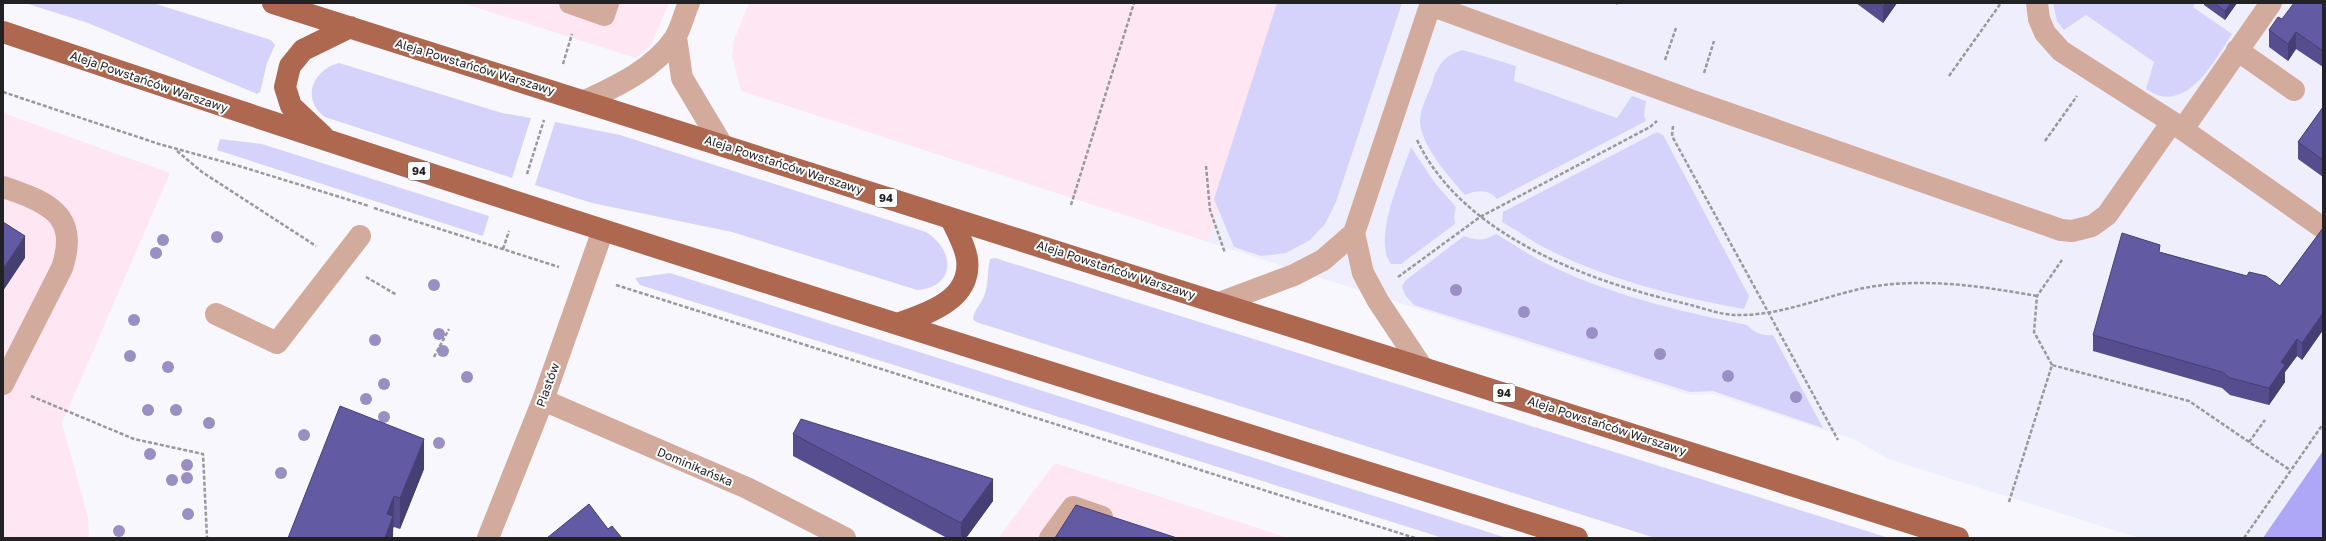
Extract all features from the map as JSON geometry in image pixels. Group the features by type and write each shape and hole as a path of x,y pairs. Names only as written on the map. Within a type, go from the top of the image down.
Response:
{"main road":[{"name":"Aleja Powstańców Warszawy","path":"273,3 952,219 1219,302 1958,538"},
{"path":"330,142 291,106 285,87 290,66 303,50 350,27"},
{"name":"Aleja Powstańców Warszawy","path":"3,32 330,142 603,230 1577,538"},
{"path":"900,324 928,314 943,306 956,294 965,278 967,260 952,219"}],"street":[{"path":"575,5 604,15 608,3"},
{"path":"585,101 633,76 661,54 676,37 689,3"},
{"path":"2037,3 2039,20 2045,33 2061,51 2177,126 2323,228"},
{"path":"1219,302 1294,275 1323,260 1354,233 1430,4 1693,101 2061,230 2072,231 2092,226 2107,215 2237,50 2271,3"},
{"path":"676,37 682,78 722,145"},
{"path":"2237,50 2294,90"},
{"path":"3,187 29,196 48,206 60,216 67,231 68,251 62,268 3,383"},
{"name":"Piastów","path":"488,538 543,400 603,230"},
{"path":"1354,233 1363,273 1378,302 1422,367"},
{"path":"216,314 277,343 360,236"},
{"name":"Dominikańska","path":"543,400 746,488 845,538"},
{"path":"1050,538 1073,507 1125,524"}],"path":[{"path":"1071,205 1134,3"},
{"path":"1949,76 2001,3"},
{"path":"561,70 575,5"},
{"path":"1667,54 1676,28"},
{"path":"1706,67 1714,42"},
{"path":"2045,141 2082,89"},
{"path":"3,92 175,149 253,170 1415,538"},
{"path":"524,182 544,120"},
{"path":"1393,281 1480,217 1650,127 1657,121"},
{"path":"1673,126 1672,136 1838,440"},
{"path":"1416,137 1435,170 1456,195 1480,217 1520,243 1566,265 1620,285 1670,300 1736,315 1767,312 1865,288 1902,283 1975,285 2037,296"},
{"path":"175,149 202,172 340,261 397,295"},
{"path":"1206,166 1210,210 1225,253"},
{"path":"504,249 509,230"},
{"path":"434,357 449,329"},
{"path":"2009,502 2052,365 2189,401 2290,470"},
{"path":"3,383 134,439 203,454 207,538"},
{"path":"2249,442 2265,420"},
{"path":"2244,538 2323,424"}],"shaded area":[{"path":"25,3 153,3 271,40 275,45 267,63 260,92 257,94 88,23"},
{"path":"462,3 669,3 651,45 636,58"},
{"path":"749,3 1292,3 1208,242 741,91 732,55 734,40"},
{"path":"1277,3 1402,3 1336,202 1325,224 1310,240 1286,253 1261,256 1234,247 1214,199"},
{"path":"1292,3 2323,3 2323,538 2139,538 1888,459 1856,440 1713,394 1690,395 1208,242"},
{"path":"2053,3 2195,3 2193,7 2232,34 2217,58 2197,82 2186,91 2174,96 2160,96 2146,89 2154,62 2086,15 2064,30 2057,21"},
{"path":"1463,50 1516,66 1514,81 1617,118 1632,96 1646,101 1644,115 1646,121 1497,199 1490,193 1482,191 1465,195 1436,160 1430,150 1424,139 1420,119 1423,106 1436,72 1442,62 1456,52"},
{"path":"339,63 502,113 531,118 512,178 325,117 313,102 313,86 316,79 322,72"},
{"path":"3,113 170,173 62,423 88,517 89,538 3,538"},
{"path":"555,122 620,135 926,232 936,240 943,249 947,258 945,275 939,282 930,287 917,290 732,232 592,203 535,185"},
{"path":"1657,132 1663,135 1749,296 1744,309 1668,293 1618,278 1570,260 1547,249 1502,222 1503,212"},
{"path":"220,139 262,144 489,216 483,236 217,150"},
{"path":"1411,147 1435,183 1456,207 1454,216 1455,224 1401,264 1391,264 1386,253 1385,239 1387,223 1390,207"},
{"path":"1496,234 1531,256 1592,283 1643,300 1695,314 1747,325 1756,332 1765,335 1773,335 1823,428 1713,391 1690,392 1414,305 1405,295 1402,286 1406,280 1464,236 1480,240"},
{"path":"995,258 1889,538 1655,538 976,322 973,319 986,291 990,259"},
{"path":"670,273 1507,538 1443,538 640,285 635,278"},
{"path":"2323,451 2323,538 2263,538"},
{"path":"1055,463 1261,529 1288,538 998,538"}],"building":[{"path":"2214,3 2231,3 2225,11"},
{"path":"2294,3 2323,3 2323,51 2296,32 2288,44 2269,30 2278,17 2282,19"},
{"path":"2323,107 2323,160 2298,142"},
{"path":"3,222 25,236 3,269"},
{"path":"2323,228 2323,313 2302,343 2297,339 2281,362 2285,365 2269,388 2230,378 2222,372 2093,335 2122,233 2160,245 2159,252 2247,276 2249,272 2266,276 2280,286"},
{"path":"340,406 424,439 400,498 394,496 387,514 393,516 385,538 288,538"},
{"path":"801,419 993,479 961,523 793,434"},
{"path":"589,504 608,529 612,526 622,538 547,538"},
{"path":"1076,505 1177,538 1055,538"}]}
